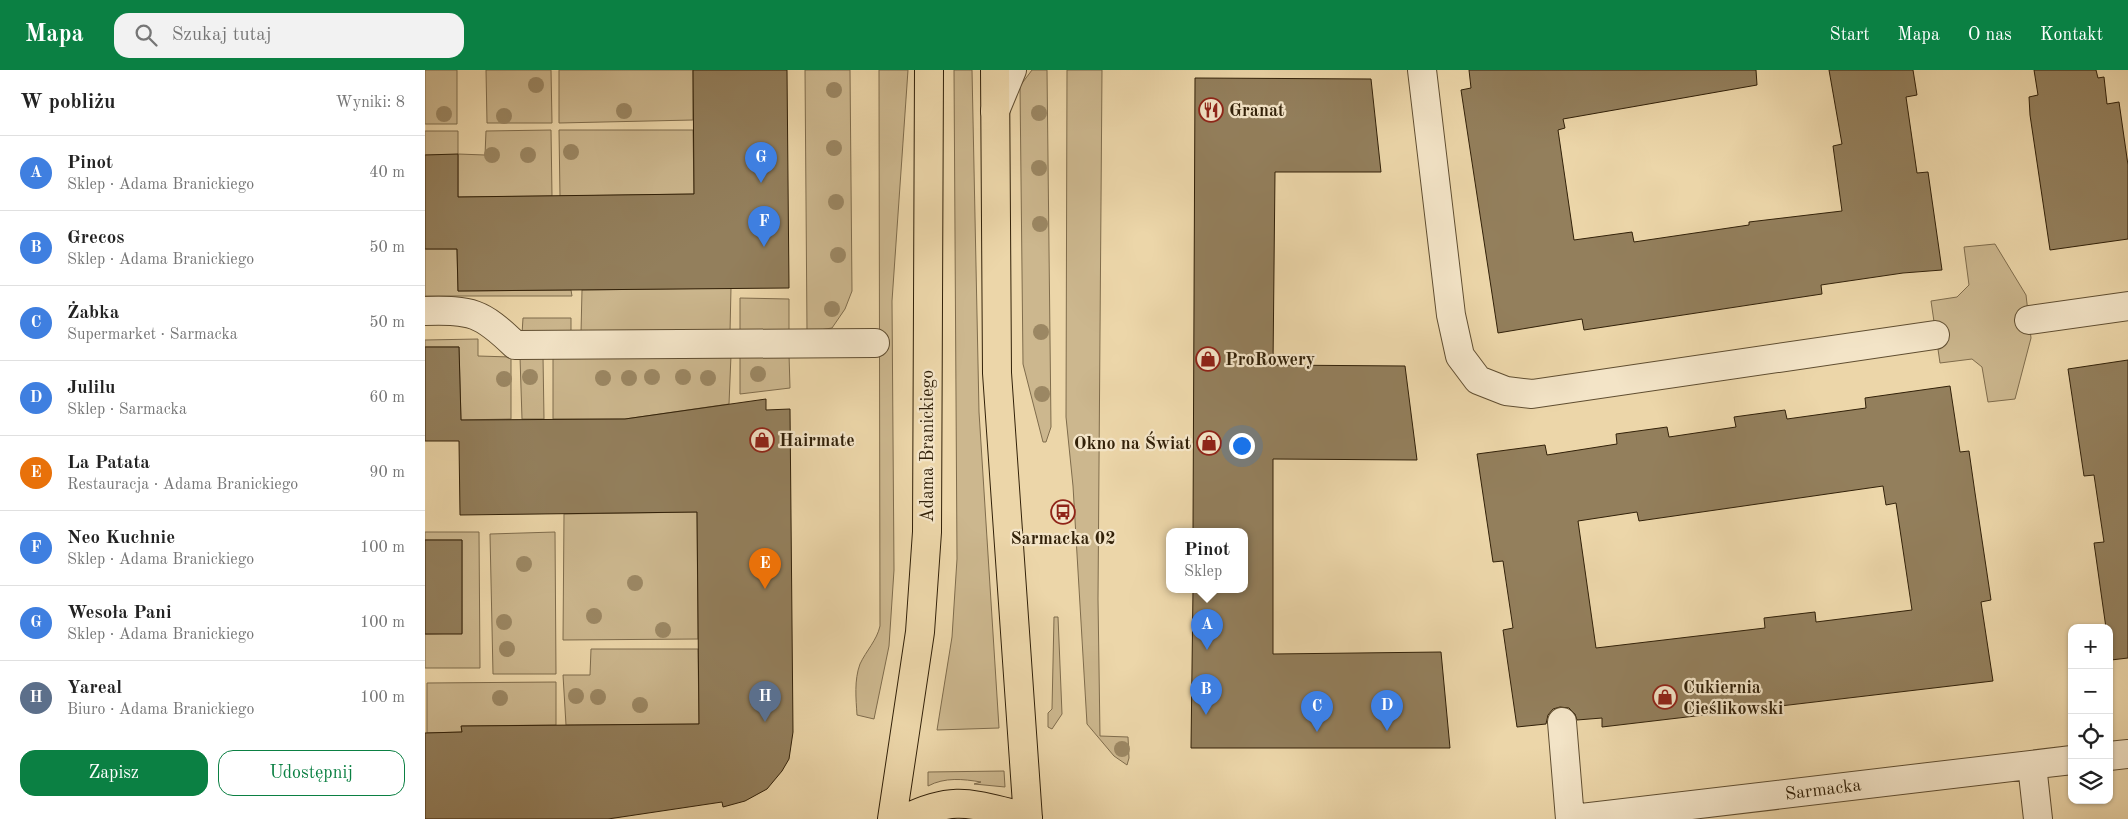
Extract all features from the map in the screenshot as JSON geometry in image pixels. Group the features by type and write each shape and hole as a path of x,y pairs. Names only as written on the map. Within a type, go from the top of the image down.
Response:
{"main road":[{"name":"Adama Branickiego","path":"892,819 920,632 927,532 929,70"},
{"path":"905,819 934,806 951,803 971,804 1030,818 997,374 995,70"}],"street":[{"path":"995,111 1012,70"},
{"path":"1422,70 1451,315 1460,356 1478,380 1507,391 1532,394 1935,335"},
{"path":"2029,320 2128,306"},
{"path":"425,311 459,310 472,313 484,318 515,345 875,343"},
{"path":"1562,722 1572,819"},
{"path":"2113,756 2128,754"},
{"name":"Sarmacka","path":"1572,819 2068,760"},
{"path":"2032,765 2038,819"}],"shaded area":[{"path":"425,70 457,70 457,124 425,124"},
{"path":"486,70 551,70 552,123 487,123"},
{"path":"559,70 693,70 693,120 559,123"},
{"path":"805,70 850,70 852,291 845,309 832,328 807,332"},
{"path":"879,70 908,70 892,301 894,570 889,646 874,719 857,715 856,690 860,664 880,626"},
{"path":"954,70 972,70 979,412 999,728 937,730 952,637 957,559"},
{"path":"1032,70 1047,70 1051,427 1046,442 1043,442 1023,364 1020,86"},
{"path":"1067,70 1102,70 1098,599 1100,736 1128,737 1129,758 1127,765 1114,756 1087,724 1073,486 1066,417"},
{"path":"551,130 552,196 458,197 458,155 425,155 425,131 458,131 458,154 485,155 486,131"},
{"path":"559,130 693,130 694,194 560,196"},
{"path":"1995,244 2026,295 2031,338 2015,399 1988,402 1982,367 1972,359 1940,363 1931,301 1957,297 1969,285 1964,247"},
{"path":"425,249 457,249 458,291 571,290 572,296 425,296"},
{"path":"731,288 730,332 581,333 582,290"},
{"path":"740,298 789,299 789,333 740,332"},
{"path":"523,318 571,318 571,334 522,334"},
{"path":"478,339 478,356 511,357 511,419 461,420 459,347 425,347 425,340"},
{"path":"789,354 790,388 740,394 740,355"},
{"path":"731,355 729,404 625,419 553,419 553,357"},
{"path":"543,356 544,419 522,419 520,357"},
{"path":"697,512 698,639 563,640 564,514"},
{"path":"425,532 479,532 480,668 425,668 425,634 462,633 462,540 425,540"},
{"path":"555,532 556,674 493,674 490,534"},
{"path":"1054,617 1058,617 1062,714 1052,729 1048,727 1048,713 1052,709"},
{"path":"591,649 698,649 699,724 566,725 563,675 590,675"},
{"path":"556,682 556,725 462,726 462,732 427,733 427,683"},
{"path":"1004,771 1005,787 974,784 981,782 961,780 941,781 928,786 928,772"}],"building":[{"path":"693,70 787,70 789,288 458,291 457,249 425,249 425,155 458,154 458,197 694,194"},
{"path":"1469,70 1756,70 1757,85 1563,119 1565,128 1558,130 1574,240 1632,232 1634,242 1749,225 1749,222 1842,211 1833,146 1842,144 1829,70 1913,70 1917,95 1906,97 1917,173 1928,172 1942,270 1903,273 1821,285 1822,294 1584,330 1582,319 1498,333 1461,90 1471,88"},
{"path":"2034,70 2096,70 2098,78 2104,77 2107,104 2119,102 2128,165 2128,239 2050,250 2030,115 2029,97 2038,95"},
{"path":"1195,78 1371,79 1381,172 1275,172 1273,365 1405,366 1417,460 1273,459 1273,654 1441,652 1450,748 1191,748 1193,593 1248,593 1248,528 1193,528"},
{"path":"425,347 459,347 461,420 625,419 766,399 766,410 790,409 793,732 789,759 767,789 745,801 723,807 722,802 608,819 425,819 425,733 462,732 461,726 699,724 697,512 460,515 459,441 425,441"},
{"path":"2128,360 2128,658 2113,660 2113,624 2105,624 2094,543 2104,542 2094,475 2084,476 2068,369"},
{"path":"1950,386 1960,452 1969,451 1991,600 1981,602 1993,681 1602,727 1602,718 1577,720 1575,714 1569,708 1560,707 1553,709 1548,715 1546,724 1517,727 1503,630 1513,628 1503,561 1493,562 1477,454 1545,445 1547,455 1617,444 1616,434 1667,427 1669,437 1736,427 1734,417 1785,410 1787,419 1866,408 1865,398","holes":["1883,486 1886,505 1896,503 1912,610 1816,622 1815,612 1764,618 1765,628 1596,648 1578,521 1637,512 1639,521"]},
{"path":"425,540 462,540 462,634 425,634"}],"place":[{"name":"Granat","path":"1211,110"},
{"name":"Wesoła Pani","path":"761,183"},
{"name":"Neo Kuchnie","path":"764,247"},
{"name":"ProRowery","path":"1208,359"},
{"name":"Hairmate","path":"762,440"},
{"name":"Okno na Świat","path":"1209,443"},
{"name":"Sarmacka 02","path":"1063,512"},
{"name":"La Patata","path":"765,589"},
{"name":"Pinot","path":"1207,650"},
{"name":"Cukiernia Cieślikowski","path":"1665,697"},
{"name":"Grecos","path":"1206,715"},
{"name":"Yareal","path":"765,722"},
{"name":"Julilu","path":"1387,731"},
{"name":"Żabka","path":"1317,732"}]}
